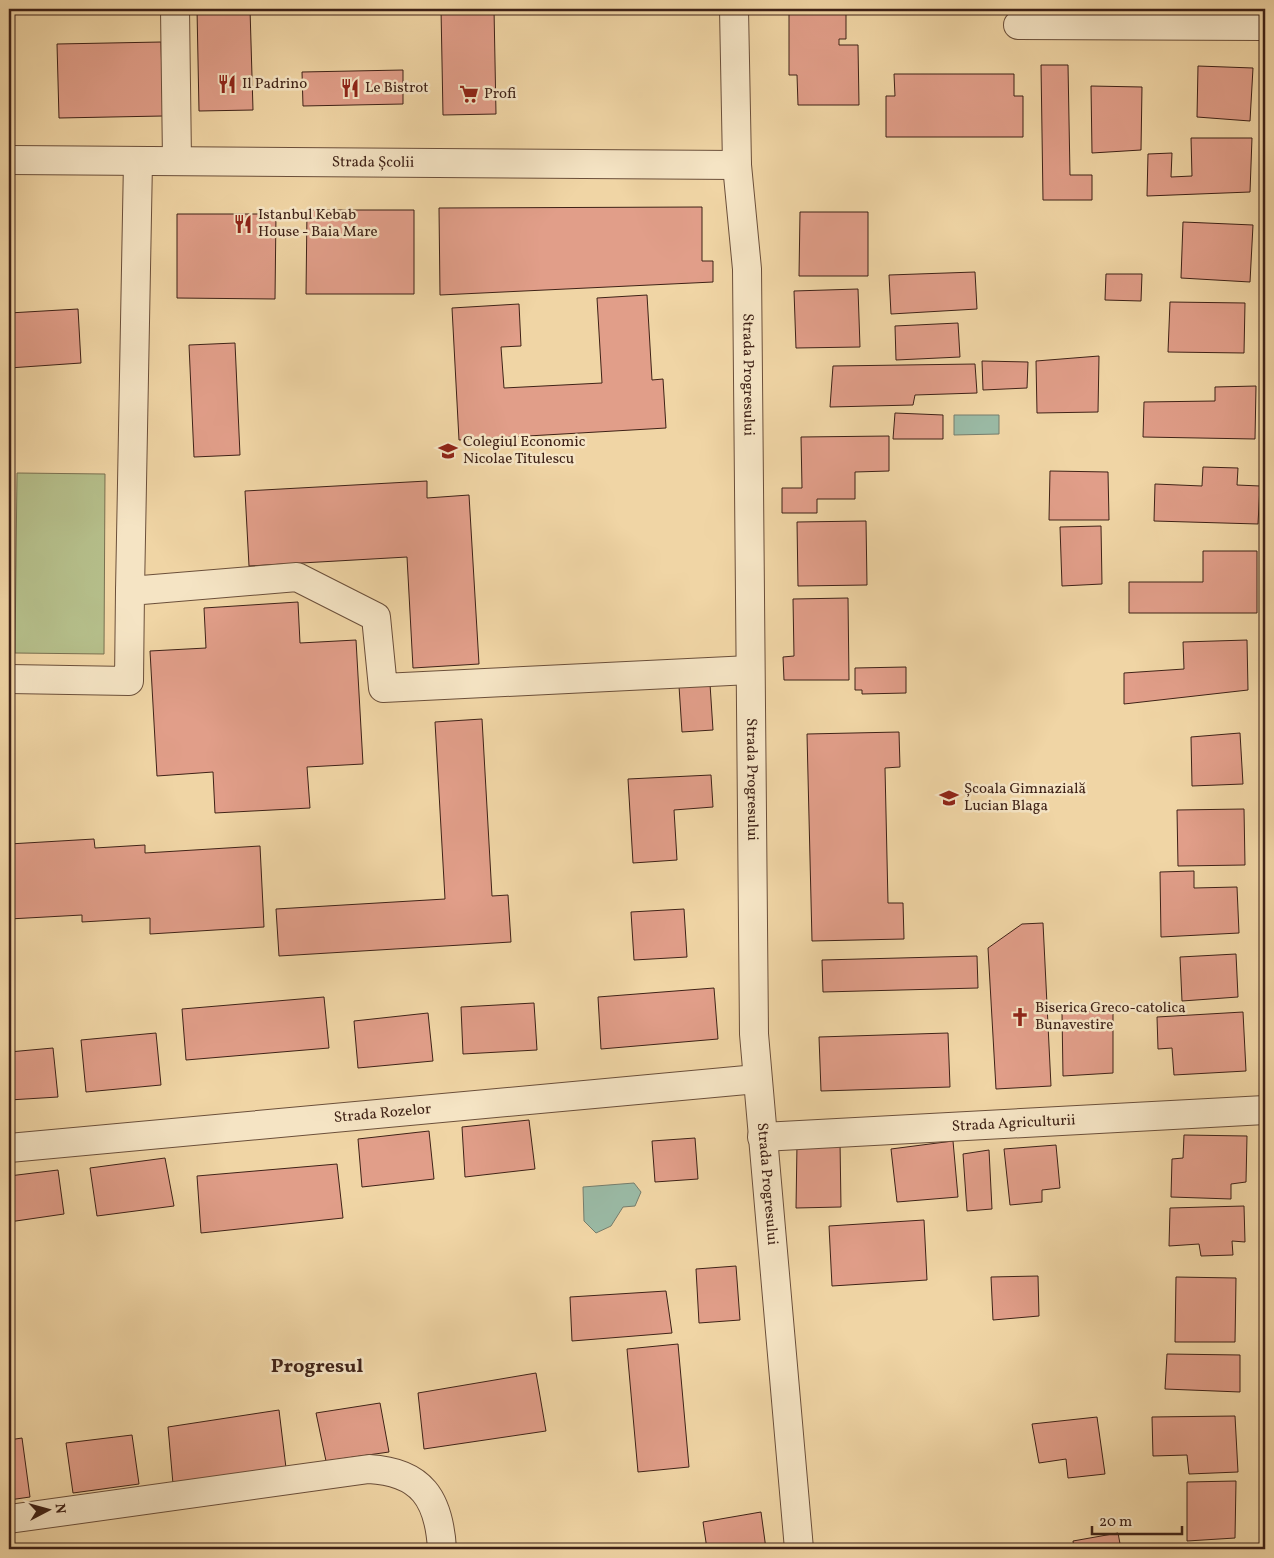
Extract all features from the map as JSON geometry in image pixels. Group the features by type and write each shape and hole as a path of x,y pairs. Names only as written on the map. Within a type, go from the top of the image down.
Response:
{"street":[{"path":"175,9 177,161"},
{"name":"Strada Progresului","path":"734,9 737,165 747,269 754,1034 799,1549"},
{"path":"1018,25 1265,26"},
{"name":"Strada Școlii","path":"9,160 737,165"},
{"path":"9,679 129,681 138,161"},
{"path":"130,591 297,577 376,618 383,688 750,670"},
{"name":"Strada Rozelor","path":"9,1148 757,1079"},
{"name":"Strada Agriculturii","path":"762,1137 1265,1110"},
{"path":"9,1519 369,1469 390,1470 414,1481 434,1503 441,1531 442,1549"}],"green space":[{"path":"17,473 105,474 104,654 15,653"}],"shaded area":[{"path":"954,415 999,415 999,434 954,435"},
{"path":"634,1183 641,1192 635,1206 623,1207 611,1226 596,1233 584,1221 583,1187"}],"building":[{"path":"9,9 12,9 14,112 9,112"},
{"path":"197,9 250,9 253,110 199,111"},
{"path":"441,9 494,9 496,114 443,115"},
{"path":"789,9 846,9 846,39 839,39 839,45 858,45 859,105 798,105 797,75 789,75"},
{"path":"1232,9 1232,10 1168,10"},
{"path":"161,42 163,116 59,118 57,44"},
{"path":"1041,65 1068,65 1070,175 1092,175 1092,200 1043,200"},
{"path":"1198,66 1253,68 1250,121 1197,117"},
{"path":"403,70 403,104 303,106 302,72"},
{"path":"894,74 1014,74 1014,96 1023,96 1023,137 886,137 886,96 895,96"},
{"path":"1091,86 1142,87 1141,150 1092,153"},
{"path":"1191,138 1252,138 1250,192 1147,196 1148,154 1172,153 1171,177 1192,176"},
{"path":"702,207 702,261 713,261 713,282 440,295 439,208"},
{"path":"307,210 414,210 414,294 306,294"},
{"path":"800,212 868,212 868,276 799,276"},
{"path":"177,214 276,214 275,299 177,298"},
{"path":"1183,222 1253,225 1250,282 1181,278"},
{"path":"975,272 977,309 891,314 889,275"},
{"path":"1106,274 1142,274 1141,301 1105,300"},
{"path":"858,289 860,347 796,348 794,291"},
{"path":"647,295 652,380 663,379 666,428 459,440 452,308 519,304 521,346 501,347 504,388 602,383 597,298"},
{"path":"1170,302 1245,303 1244,353 1168,352"},
{"path":"78,309 81,363 9,368 9,313"},
{"path":"958,323 960,357 896,360 895,326"},
{"path":"235,343 240,455 194,457 189,345"},
{"path":"1099,356 1098,412 1037,413 1036,361"},
{"path":"982,361 1028,362 1027,388 983,390"},
{"path":"975,364 977,393 915,395 913,405 830,407 833,366"},
{"path":"1256,386 1255,439 1143,437 1144,402 1215,401 1215,387"},
{"path":"895,413 943,415 943,439 893,439"},
{"path":"889,436 889,471 855,472 855,499 817,499 817,513 782,513 782,488 802,488 801,437"},
{"path":"1203,467 1238,468 1237,485 1260,486 1258,524 1154,521 1155,484 1202,486"},
{"path":"1050,471 1108,472 1109,520 1049,520"},
{"path":"427,481 427,498 469,495 479,664 413,668 407,557 249,566 245,491"},
{"path":"866,521 867,585 798,586 797,522"},
{"path":"1101,526 1102,584 1062,586 1060,527"},
{"path":"1203,551 1257,551 1257,613 1129,613 1129,582 1203,582"},
{"path":"848,598 849,680 784,680 783,657 794,656 793,599"},
{"path":"298,602 300,643 356,640 363,764 307,767 310,808 215,813 213,772 157,776 150,651 206,648 204,608"},
{"path":"1247,640 1248,690 1124,704 1124,673 1184,669 1183,642"},
{"path":"906,667 906,693 862,694 862,690 855,690 855,668"},
{"path":"710,684 713,730 682,732 679,686"},
{"path":"482,719 492,896 508,895 511,942 279,956 276,909 445,899 435,722"},
{"path":"899,732 900,767 885,768 888,903 903,903 904,939 812,941 807,734"},
{"path":"1240,733 1243,784 1192,786 1191,737"},
{"path":"711,775 713,807 674,810 677,860 633,863 628,779"},
{"path":"1244,809 1245,865 1178,866 1177,810"},
{"path":"94,839 95,848 145,845 145,853 260,846 264,927 150,934 150,918 82,922 82,915 9,919 9,844"},
{"path":"1194,871 1194,888 1237,887 1239,933 1161,937 1160,872"},
{"path":"684,909 687,957 634,960 631,912"},
{"name":"Biserica Greco-catolica Bunavestire","path":"1043,923 1051,1086 996,1089 988,948 1022,924"},
{"path":"1236,954 1238,997 1182,1001 1180,957"},
{"path":"977,956 978,988 823,992 822,960"},
{"path":"714,988 718,1039 601,1049 598,997"},
{"path":"324,997 329,1048 186,1060 182,1009"},
{"path":"534,1003 537,1050 463,1054 461,1007"},
{"path":"1113,1010 1113,1073 1063,1076 1062,1013"},
{"path":"1243,1012 1246,1071 1174,1075 1172,1048 1158,1049 1157,1017"},
{"path":"428,1013 433,1061 358,1068 354,1021"},
{"path":"156,1033 161,1085 86,1092 81,1040"},
{"path":"948,1033 950,1087 821,1091 819,1037"},
{"path":"53,1048 58,1097 9,1100 9,1052"},
{"path":"529,1120 535,1169 465,1177 462,1127"},
{"path":"429,1131 434,1179 362,1187 358,1139"},
{"path":"1184,1135 1247,1136 1246,1182 1231,1184 1231,1199 1171,1197 1172,1159 1183,1158"},
{"path":"695,1138 698,1179 655,1182 652,1141"},
{"path":"953,1141 958,1197 897,1202 891,1149"},
{"path":"840,1142 841,1207 796,1208 797,1144"},
{"path":"1056,1145 1060,1188 1042,1190 1042,1202 1010,1205 1004,1149"},
{"path":"989,1150 992,1209 967,1211 963,1154"},
{"path":"165,1158 174,1206 97,1216 90,1168"},
{"path":"337,1164 343,1218 201,1233 197,1176"},
{"path":"58,1170 64,1214 9,1222 9,1176"},
{"path":"1244,1206 1245,1242 1232,1241 1233,1255 1201,1256 1199,1244 1169,1246 1170,1208"},
{"path":"924,1220 927,1280 832,1286 829,1226"},
{"path":"736,1266 740,1320 699,1323 696,1269"},
{"path":"1038,1276 1039,1316 993,1320 991,1277"},
{"path":"1176,1277 1236,1278 1235,1342 1175,1342"},
{"path":"666,1291 672,1333 572,1341 570,1297"},
{"path":"678,1344 689,1467 638,1472 627,1349"},
{"path":"1167,1354 1240,1355 1240,1392 1165,1389"},
{"path":"536,1373 546,1431 424,1449 418,1393"},
{"path":"380,1403 389,1452 326,1461 316,1413"},
{"path":"279,1410 286,1468 173,1484 168,1427"},
{"path":"1235,1416 1238,1472 1189,1474 1187,1455 1153,1456 1152,1417"},
{"path":"1097,1417 1105,1474 1068,1478 1066,1459 1039,1463 1032,1424"},
{"path":"132,1435 139,1484 73,1493 66,1443"},
{"path":"22,1438 30,1497 9,1500 9,1440"},
{"path":"1236,1481 1235,1538 1187,1541 1187,1482"},
{"path":"761,1512 766,1549 707,1549 703,1522"},
{"path":"1118,1533 1121,1549 1074,1549 1073,1541"}],"place":[{"name":"Il Padrino","path":"227,84"},
{"name":"Le Bistrot","path":"350,88"},
{"name":"Profi","path":"469,94"},
{"name":"Istanbul Kebab House - Baia Mare","path":"243,224"},
{"name":"Colegiul Economic Nicolae Titulescu","path":"448,451"},
{"name":"Școala Gimnazială Lucian Blaga","path":"949,798"},
{"name":"Biserica Greco-catolica Bunavestire","path":"1020,1017"}],"district":[{"name":"Progresul","path":"317,1367"}]}
